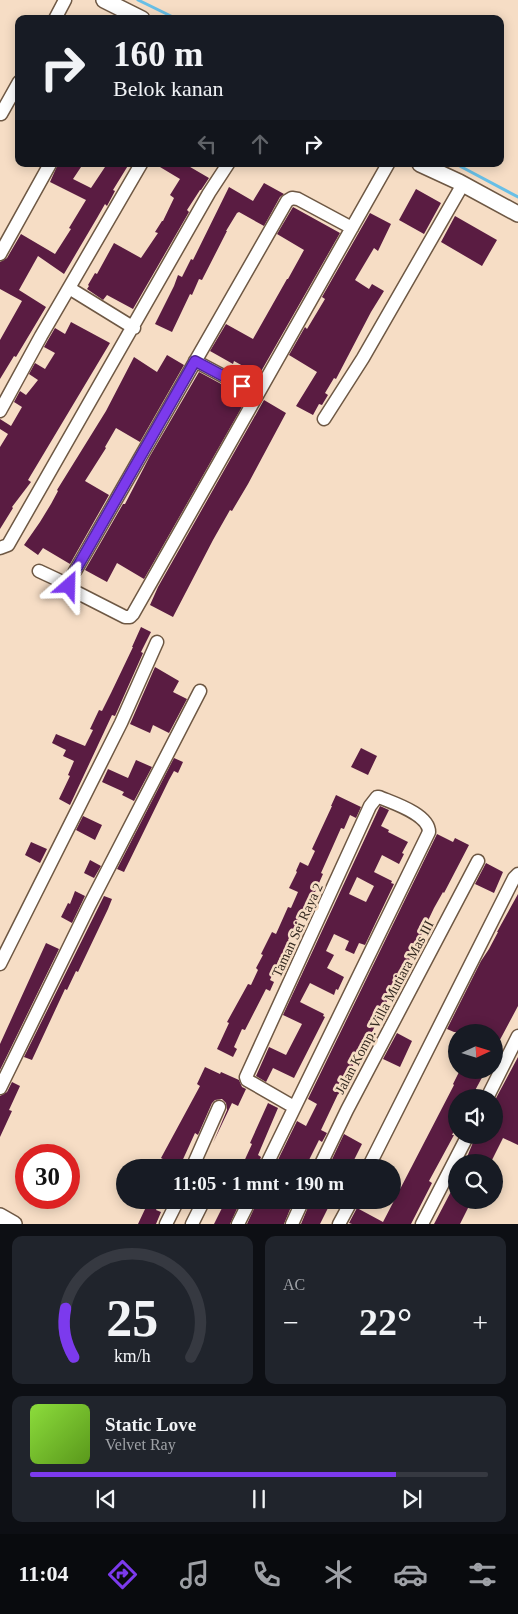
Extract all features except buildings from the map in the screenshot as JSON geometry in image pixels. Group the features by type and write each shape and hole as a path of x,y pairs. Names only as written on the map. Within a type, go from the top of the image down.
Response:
{"street":[{"path":"56,15 65,0"},
{"path":"104,0 132,15"},
{"path":"1,114 15,89"},
{"path":"0,254 48,167"},
{"path":"0,411 139,167"},
{"path":"0,548 8,545 134,328 209,193 226,167"},
{"path":"38,571 125,617 130,617 133,614 386,167"},
{"path":"426,167 463,184 518,214"},
{"path":"324,419 363,358 463,184"},
{"path":"69,586 70,580 287,201 292,198 298,199 352,228"},
{"path":"69,288 134,328"},
{"path":"195,361 257,394"},
{"path":"0,964 121,723 157,642"},
{"path":"0,1088 90,906 200,691"},
{"name":"Taman Sei Raya 2","path":"269,1159 428,827 419,815 378,797 370,806 246,1077 247,1080 294,1107"},
{"name":"Jalan Komp. Villa Mutiara Mas III","path":"323,1159 347,1110 478,861"},
{"path":"373,1159 514,878 518,874"},
{"path":"492,1089 518,1036"},
{"path":"196,1159 219,1107"},
{"path":"422,1224 463,1144"},
{"path":"166,1224 174,1209"},
{"path":"192,1224 200,1209"},
{"path":"238,1224 246,1209"},
{"path":"292,1224 299,1209"},
{"path":"340,1224 348,1209"},
{"path":"0,1216 14,1224"}],"waterway":[{"path":"138,0 169,15"},
{"path":"462,167 518,197"}],"route":[{"path":"69,586 70,580 195,361 242,386"}]}
